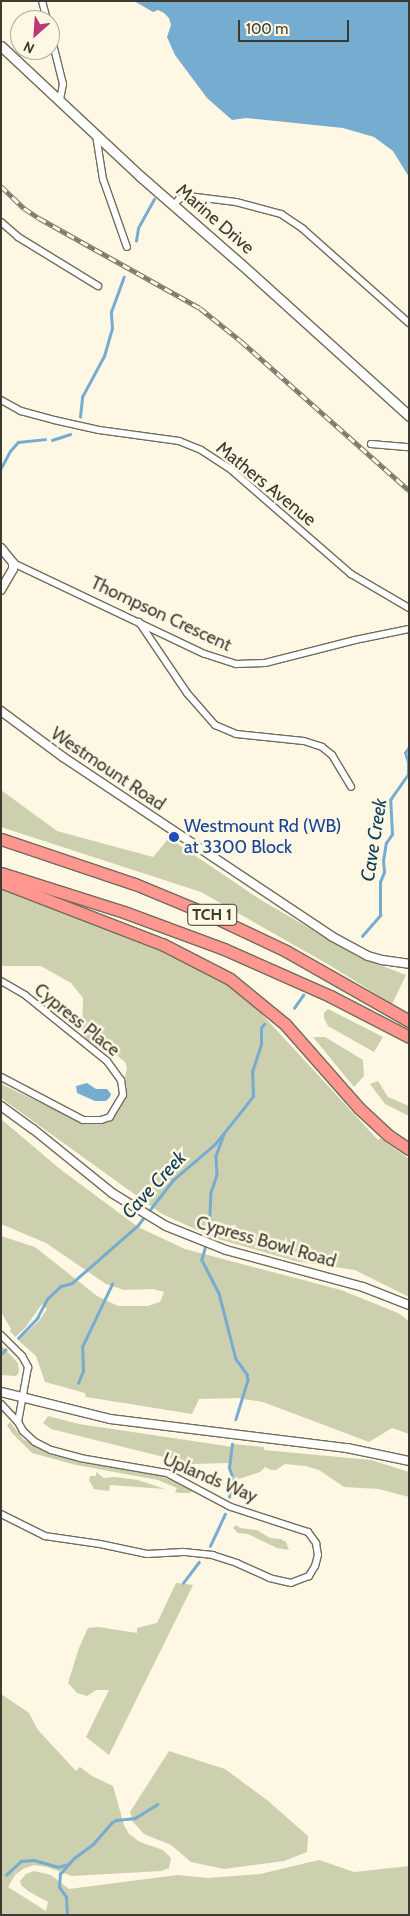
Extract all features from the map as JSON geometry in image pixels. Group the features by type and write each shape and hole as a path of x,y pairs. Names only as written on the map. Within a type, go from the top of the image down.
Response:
{"highway":[{"name":"TCH 1","path":"1,839 135,884 210,914 293,955 409,1021"},
{"name":"TCH 1","path":"1,873 124,912 224,949 330,996 409,1037"},
{"path":"1,882 162,944 197,960 230,979 286,1024 364,1113 388,1135 409,1149"}],"main road":[{"name":"Marine Drive","path":"1,46 96,135 409,416"}],"street":[{"path":"57,60 63,84 60,100"},
{"path":"96,135 104,179 127,247"},
{"path":"174,205 179,199 188,196 236,202 281,214 303,229 409,323"},
{"path":"1,222 18,237 98,286"},
{"name":"Mathers Avenue","path":"1,400 22,411 47,418 99,430 179,441 201,450 235,473 351,574 409,608"},
{"path":"371,444 409,446"},
{"name":"Thompson Crescent","path":"1,548 13,563 222,661 248,665 265,663 355,640 409,629"},
{"path":"1,590 12,572 13,563"},
{"path":"138,621 187,693 215,725 236,734 304,741 322,747 332,755 352,787"},
{"name":"Westmount Road","path":"1,711 63,757 331,936 368,956 409,964"},
{"name":"Cypress Place","path":"1,981 25,995 107,1061 121,1080 123,1095 110,1116 101,1120 83,1120 1,1077"},
{"name":"Cypress Bowl Road","path":"1,1106 33,1129 112,1193 166,1226 226,1250 364,1287 409,1305"},
{"path":"1,1335 22,1356 28,1367 18,1422"},
{"path":"1,1392 110,1419 347,1448 409,1461"},
{"name":"Uplands Way","path":"1,1404 18,1422 29,1438 52,1450 80,1458 157,1470 189,1483 231,1507 303,1529 308,1532 316,1543 317,1561 308,1576 291,1584 270,1578 237,1563 213,1555 183,1552 148,1554 100,1544 45,1536 1,1514"}],"green space":[{"path":"1,790 57,831 153,857 169,838 261,900 359,957 406,975 392,1004 331,966 201,892 1,827"},
{"path":"1,886 114,928 191,962 246,997 378,1140 380,1138 409,1159 409,1297 355,1270 295,1261 246,1247 215,1238 162,1214 1,1098 1,1084 81,1122 94,1123 114,1117 127,1092 125,1077 127,1068 125,1062 114,1053 110,1055 101,1048 96,1048 82,1035 83,998 71,983 41,966 2,966"},
{"path":"328,1009 383,1037 374,1052 328,1026 324,1013"},
{"path":"313,1037 325,1037 363,1060 364,1076 354,1087"},
{"path":"378,1081 388,1097 409,1106 409,1116 385,1104 370,1084"},
{"path":"1,1119 60,1169 138,1227 185,1249 341,1290 398,1313 409,1321 409,1434 392,1428 369,1442 263,1402 237,1398 199,1399 192,1414 86,1397 85,1393 45,1382 36,1356 18,1340 39,1321 47,1309 42,1304 25,1328 15,1337 10,1331 11,1329 1,1312 1,1236 35,1247 97,1296 118,1306 148,1306 160,1302 164,1292 153,1289 124,1290 106,1284 46,1243 1,1224"},
{"path":"1,1345 18,1363 19,1372 16,1376 1,1375"},
{"path":"48,1416 79,1424 233,1447 234,1444 264,1447 264,1450 371,1460 409,1472 409,1497 379,1489 344,1487 319,1470 306,1466 285,1464 276,1470 265,1467 260,1472 236,1480 228,1463 192,1464 51,1429 43,1423"},
{"path":"10,1422 23,1439 51,1455 159,1475 194,1490 190,1493 175,1492 177,1488 158,1480 76,1465 32,1453 12,1433 7,1425"},
{"path":"96,1472 104,1478 115,1477 138,1480 165,1489 110,1485 109,1491 94,1489 89,1480 90,1476 96,1476"},
{"path":"236,1525 240,1528 257,1530 270,1538 281,1539 286,1542 289,1550 277,1548 248,1534 238,1533 233,1528"},
{"path":"176,1583 193,1585 109,1755 86,1737 109,1690 96,1690 87,1696 77,1693 68,1683 79,1648 88,1628 98,1627 137,1633 137,1628 157,1623"},
{"path":"1,1694 29,1713 38,1730 76,1771 80,1767 92,1776 113,1786 124,1825 129,1834 140,1842 163,1850 171,1858 169,1868 161,1871 72,1876 47,1867 34,1865 23,1869 15,1875 8,1887 46,1911 48,1902 21,1885 20,1881 26,1874 34,1871 51,1875 69,1889 177,1875 208,1878 260,1874 319,1860 354,1872 409,1866 409,1915 1,1915"},
{"path":"169,1751 225,1769 267,1800 308,1836 307,1852 284,1861 224,1869 191,1862 171,1845 144,1834 133,1822 130,1812"}],"water":[{"path":"134,1 409,1 409,177 393,151 374,137 343,128 246,118 232,120 207,98 175,55 167,37 171,25 169,18 158,10 153,12"},
{"path":"87,1083 96,1089 107,1089 111,1094 110,1097 106,1101 95,1101 77,1093 76,1086"}],"waterway":[{"path":"136,241 138,228 154,199"},
{"path":"80,417 82,397 104,356 112,328 111,312 124,277"},
{"path":"52,440 70,434"},
{"path":"1,468 10,451 18,442 45,439"},
{"name":"Cave Creek","path":"362,936 380,915 380,882 384,872 383,861 386,843 392,834 390,800 408,774 408,762 405,753 409,747"},
{"name":"Cave Creek","path":"294,1008 303,995"},
{"name":"Cave Creek","path":"18,1338 37,1318 47,1299 61,1286 72,1283 138,1225 173,1180 215,1144 243,1109 253,1096 252,1072 261,1044 261,1028 264,1024"},
{"path":"224,1134 216,1156 217,1175 211,1192 209,1235 202,1260 219,1293 236,1359 247,1374 248,1380 236,1419"},
{"path":"78,1383 83,1371 82,1347 112,1284"},
{"name":"Cave Creek","path":"1,1354 5,1350"},
{"path":"229,1497 233,1479 229,1468 232,1444"},
{"path":"210,1546 225,1514"},
{"path":"183,1583 199,1562"},
{"path":"67,1915 66,1897 59,1887 60,1874 74,1858 93,1844 111,1823 116,1820 135,1818 157,1804"},
{"path":"6,1875 21,1861 34,1860 58,1867 69,1864"}],"railway":[{"path":"1,186 24,208 39,218 200,308 241,341 409,490"}],"place":[{"name":"Westmount Rd (WB) at 3300 Block","path":"174,837"}]}
